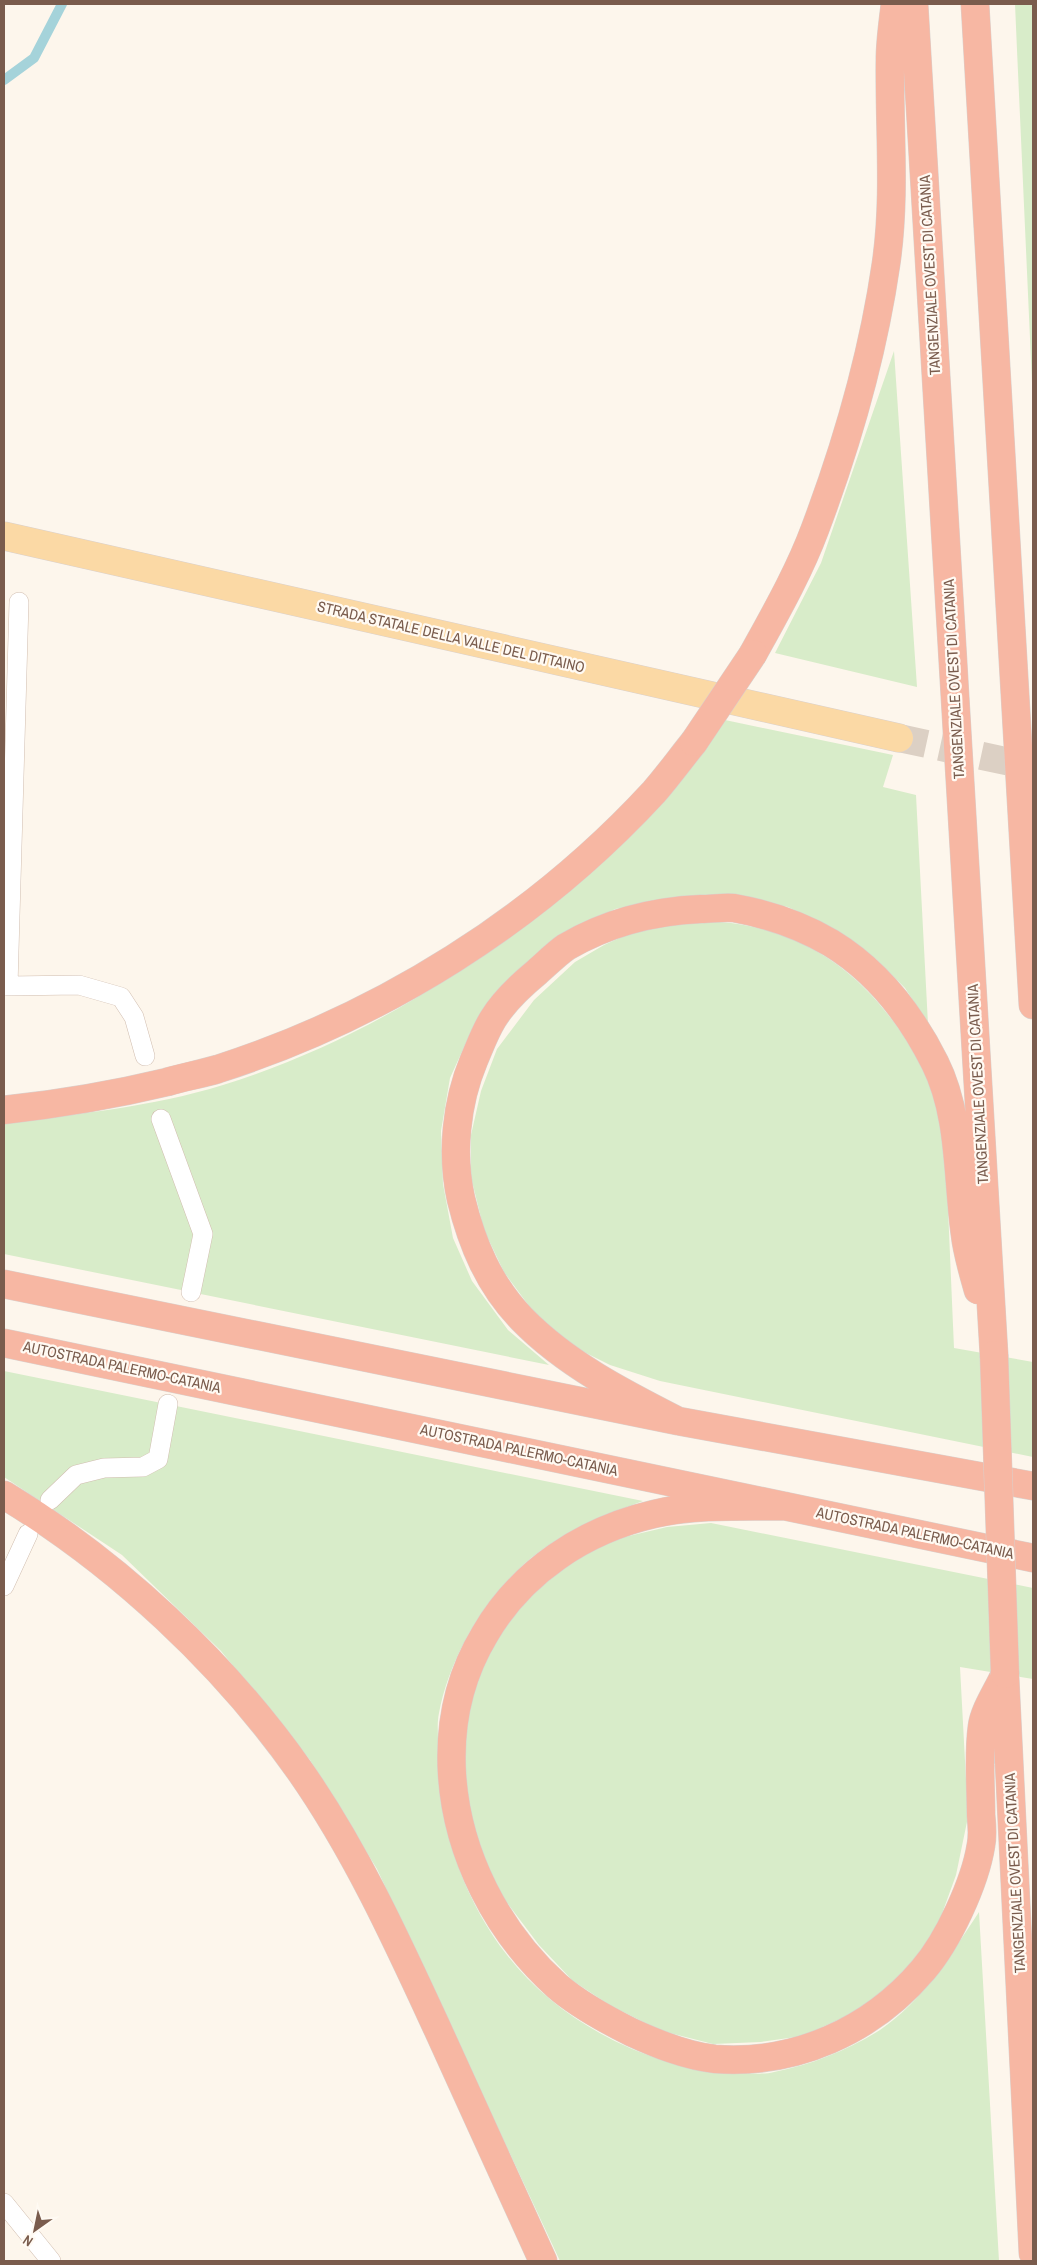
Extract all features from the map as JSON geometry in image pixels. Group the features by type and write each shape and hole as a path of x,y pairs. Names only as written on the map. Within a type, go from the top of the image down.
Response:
{"highway":[{"path":"4,1110 128,1092 217,1070 326,1029 399,992 464,952 543,895 605,841 647,798 694,742 754,654 784,597 814,531 848,433 872,334 886,263 893,174 890,59 894,4"},
{"name":"TANGENZIALE OVEST DI CATANIA","path":"914,4 994,1355 1005,1674 1033,2253"},
{"path":"975,4 1033,1005"},
{"path":"678,1421 610,1386 562,1354 521,1318 486,1272 468,1229 456,1178 457,1135 464,1085 481,1042 494,1017 517,989 564,948 609,927 654,913 674,910 732,908 785,921 830,942 867,969 895,998 935,1063 951,1101 965,1238 994,1355"},
{"path":"4,1284 678,1421 1033,1486"},
{"name":"AUTOSTRADA PALERMO-CATANIA","path":"4,1343 1033,1558"},
{"path":"4,1494 121,1577 250,1705 300,1772 335,1827 379,1906 543,2261"},
{"path":"786,1506 698,1509 655,1514 607,1529 553,1558 522,1585 495,1617 478,1645 461,1684 452,1728 454,1803 466,1847 487,1898 523,1950 558,1986 601,2018 659,2045 713,2058 766,2058 818,2046 866,2021 893,2001 925,1968 949,1930 969,1889 982,1843 980,1760 982,1723 1005,1674"}],"main road":[{"name":"STRADA STATALE DELLA VALLE DEL DITTAINO","path":"4,536 899,738"}],"lane":[{"path":"19,602 8,986 79,985 121,997 134,1017 145,1056"},
{"path":"160,1119 204,1234 191,1292"},
{"path":"50,1500 76,1475 104,1468 143,1467 158,1459 168,1404"},
{"path":"4,1586 28,1534"},
{"path":"4,2203 52,2261"}],"green space":[{"path":"1015,4 1033,4 1033,405 1017,50"},
{"path":"894,351 917,687 775,653 821,563"},
{"path":"725,720 893,755 883,787 916,795 928,1024 905,988 876,959 836,930 788,907 739,898 684,897 615,909 553,943 470,1034 450,1078 441,1131 443,1184 453,1238 472,1281 508,1330 549,1365 4,1254 4,1123 142,1104 196,1093 223,1085 273,1068 322,1047 415,999 502,941 544,909 604,857 660,803 694,763"},
{"path":"686,921 726,922 759,928 808,946 830,959 850,975 887,1013 903,1035 923,1067 938,1102 941,1115 946,1168 954,1348 1033,1362 1033,1457 660,1381 610,1365 568,1344 535,1314 504,1272 484,1230 471,1177 471,1135 481,1091 497,1049 534,1000 575,962 604,945 637,930"},
{"path":"4,1371 643,1501 571,1532 531,1558 499,1590 485,1608 461,1648 444,1691 439,1713 438,1770 441,1798 454,1854 476,1907 490,1932 528,1980 553,2002 581,2022 611,2039 675,2064 708,2070 757,2074 788,2069 815,2061 855,2044 880,2030 910,2005 923,1991 947,1960 979,1912 999,2261 560,2261 377,1869 310,1760 221,1651 122,1555 4,1477"},
{"path":"711,1523 1033,1588 1033,1679 960,1667 968,1817 956,1875 939,1922 916,1958 882,1992 851,2014 803,2036 761,2042 713,2044 662,2031 611,2006 573,1981 539,1945 502,1896 479,1848 464,1789 464,1741 474,1690 490,1650 505,1624 531,1595 575,1559 616,1539 667,1527"}],"waterway":[{"path":"4,80 34,58 62,4"}],"tunnel":[{"path":"899,738 1033,767"}]}
